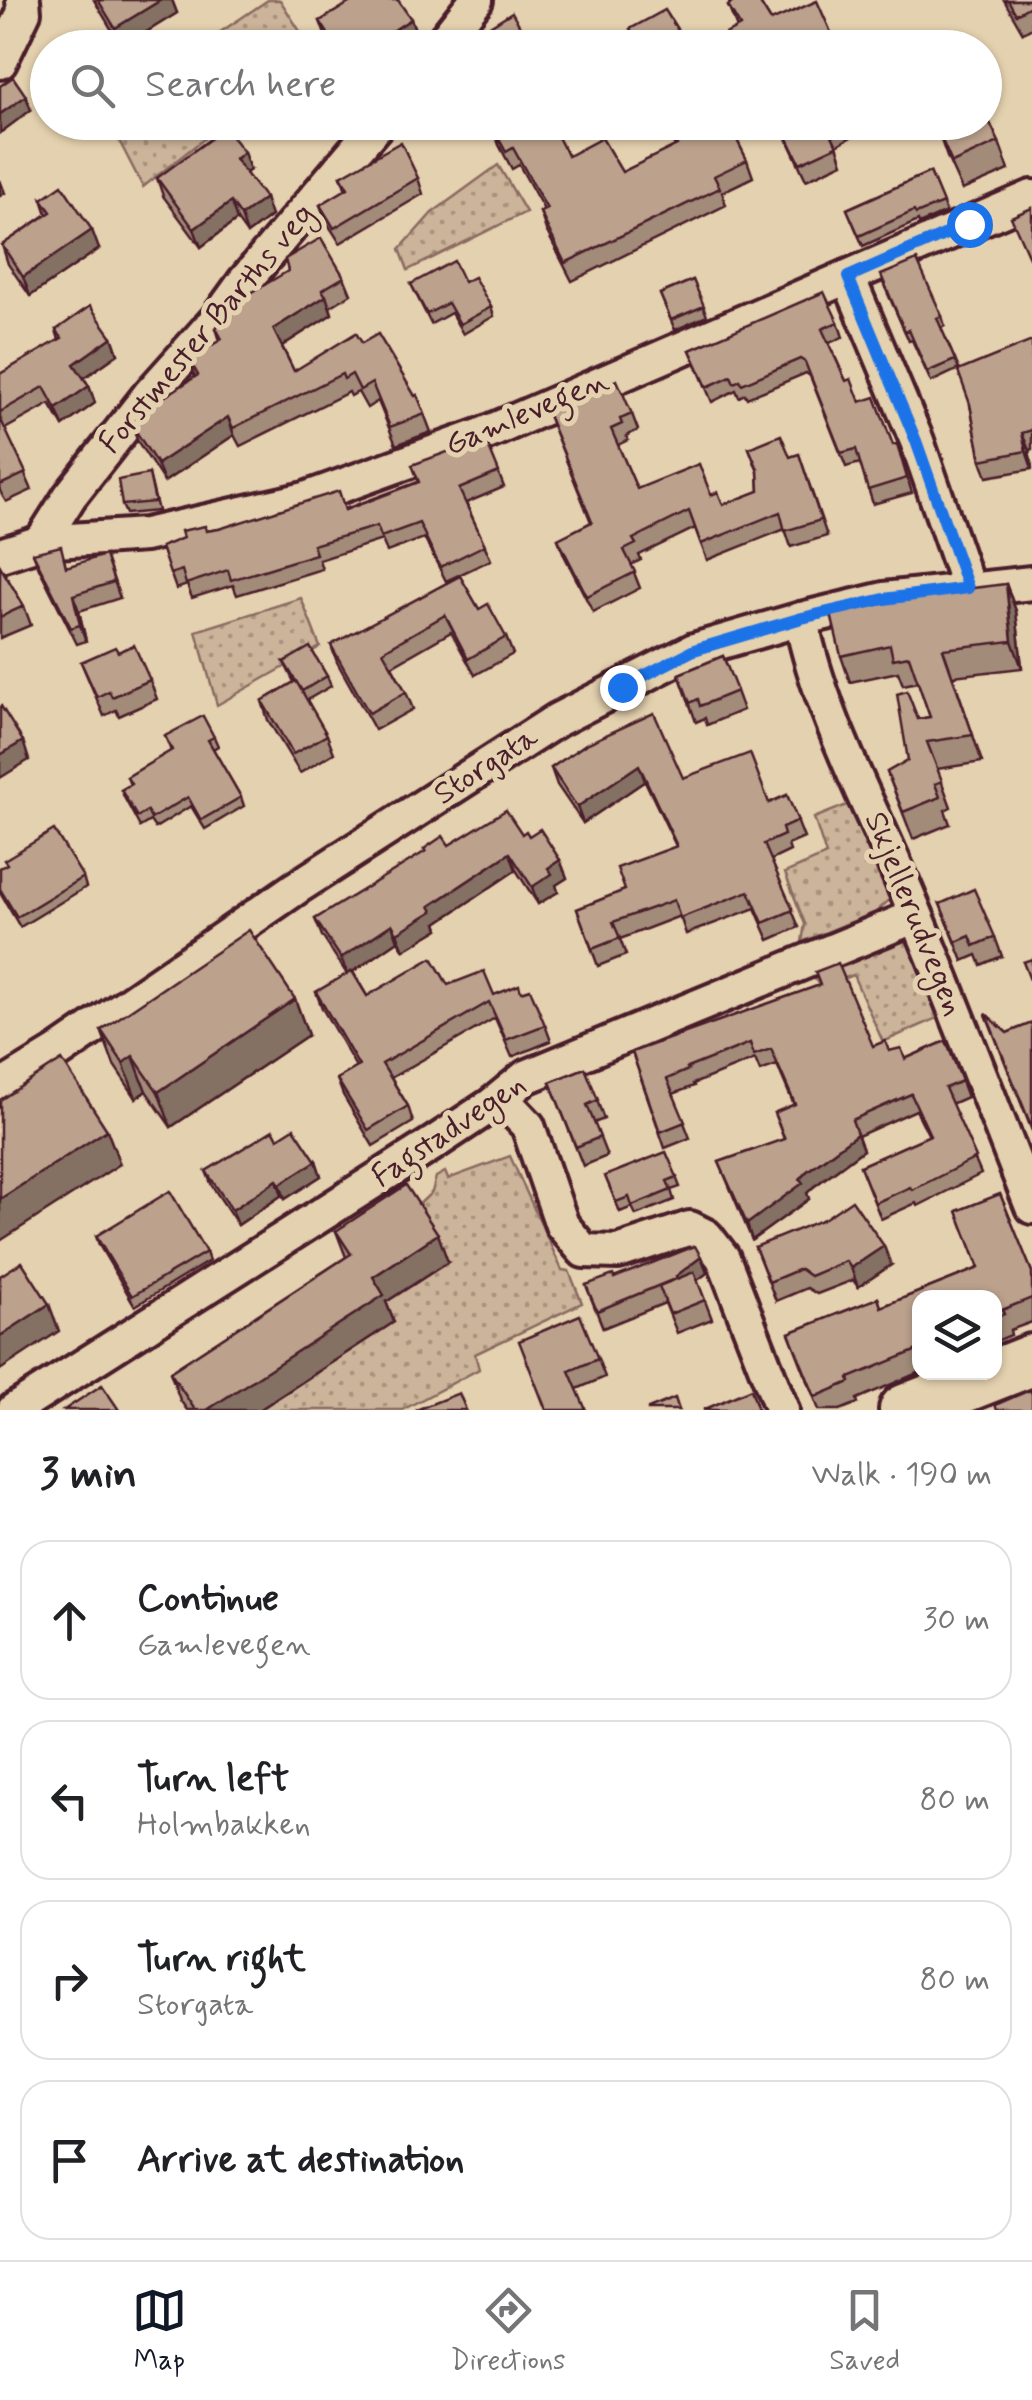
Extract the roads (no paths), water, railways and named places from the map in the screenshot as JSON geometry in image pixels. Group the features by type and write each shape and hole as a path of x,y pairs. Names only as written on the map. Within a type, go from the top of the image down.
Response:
{"main road":[{"path":"905,1410 1032,1360"}],"street":[{"path":"0,62 24,12 24,0"},
{"path":"452,30 476,0"},
{"name":"Forstmester Barths veg","path":"41,542 70,496 149,395 218,318 364,140"},
{"name":"Gamlevegen","path":"0,555 41,542 145,535 305,499 482,435 1032,197"},
{"path":"848,277 916,441 968,588"},
{"name":"Storgata","path":"0,1088 296,888 557,720 694,650 884,599 1032,583"},
{"name":"Skjellerudvegen","path":"802,618 806,641 835,724 1032,1207"},
{"name":"Fagstadvegen","path":"14,1410 493,1104 526,1076 916,916"},
{"path":"493,1104 508,1105 528,1126 562,1225 584,1250 618,1252 690,1228 706,1236 722,1258 782,1410"}]}
